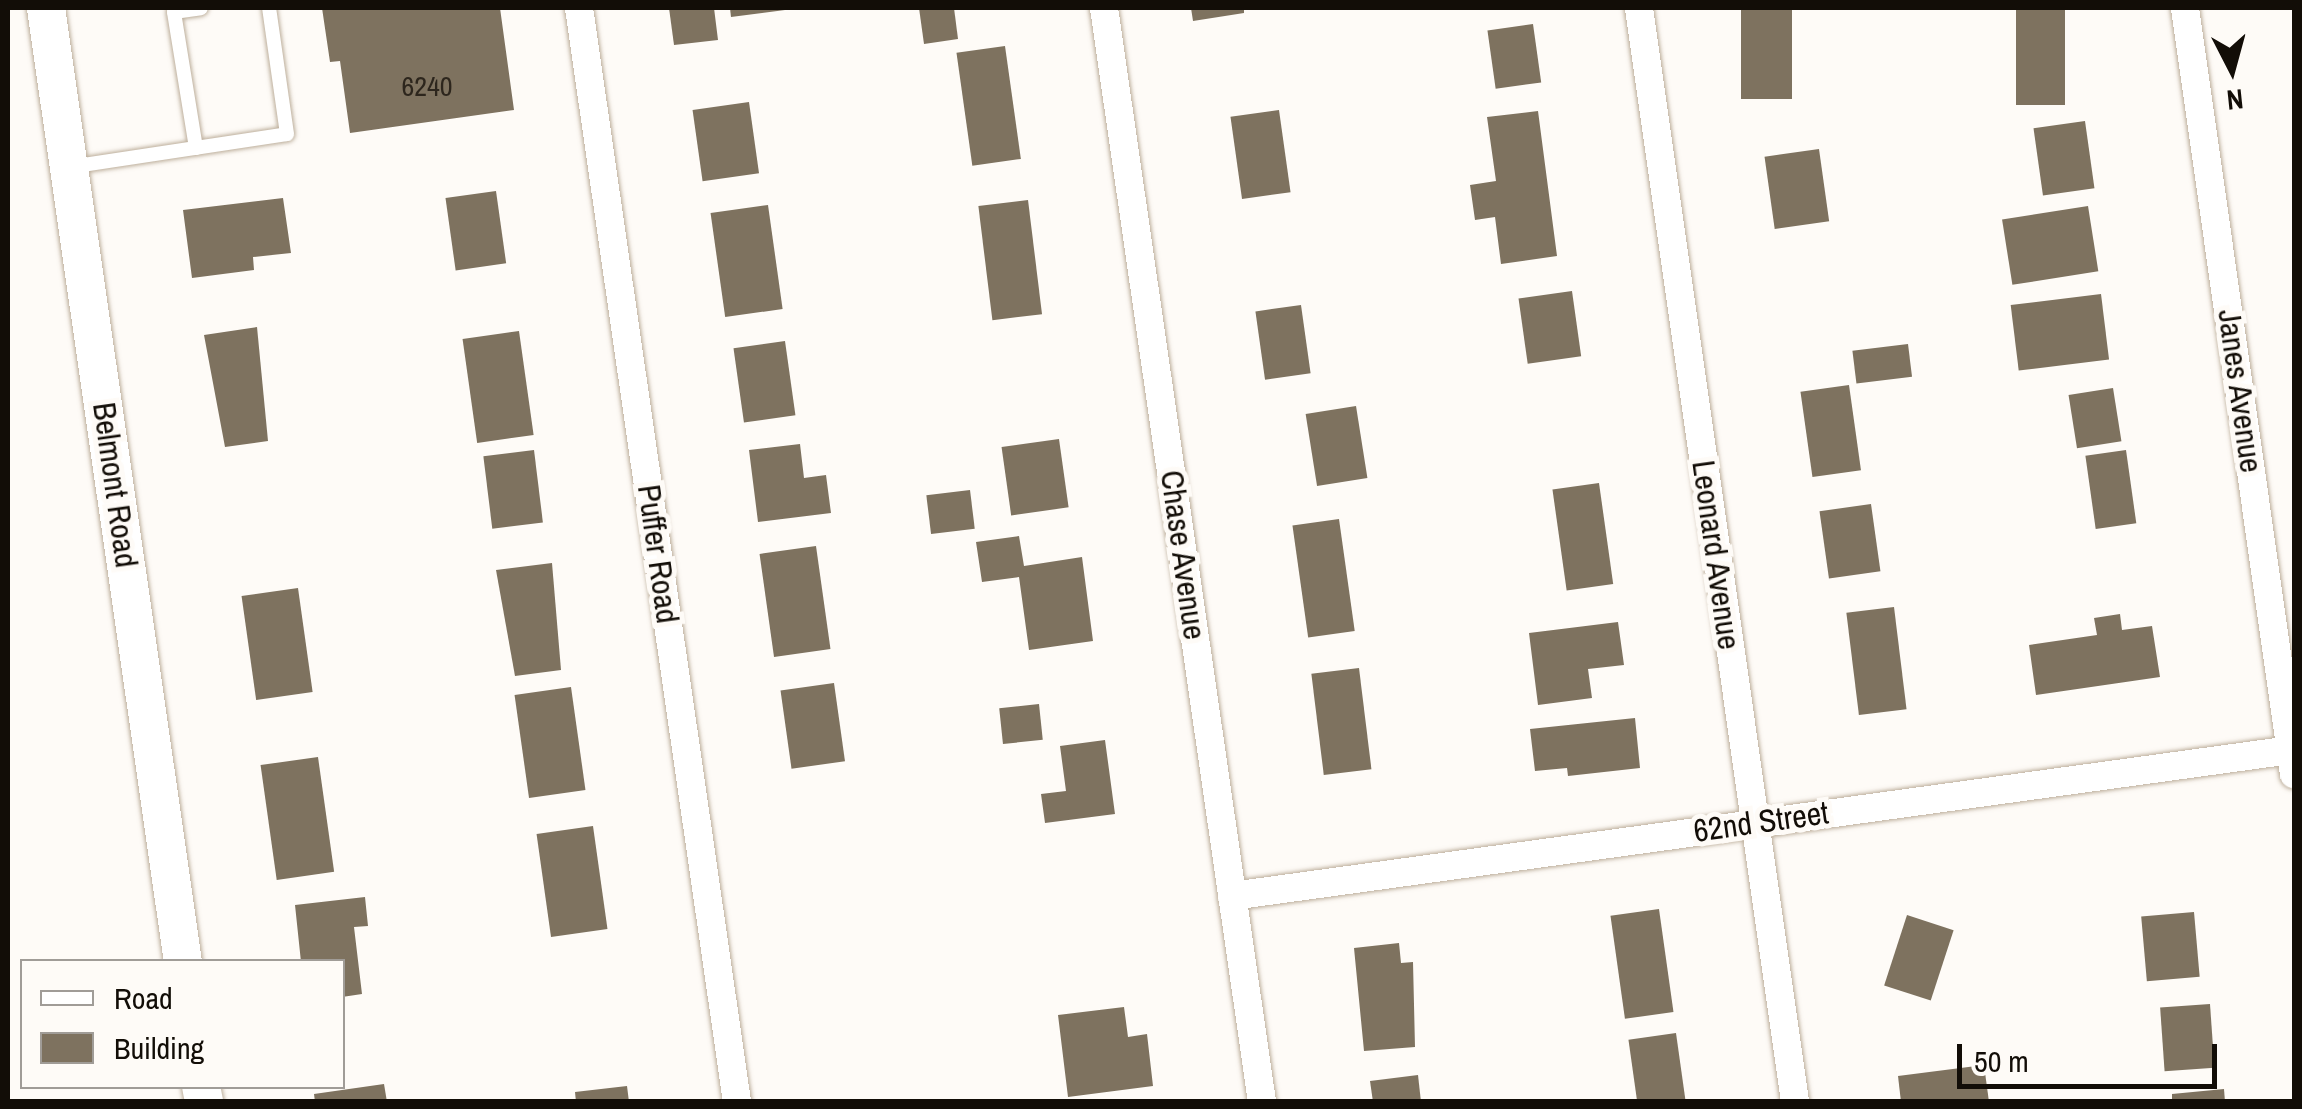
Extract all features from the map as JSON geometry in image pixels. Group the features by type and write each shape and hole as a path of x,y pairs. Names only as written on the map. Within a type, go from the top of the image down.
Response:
{"main road":[{"name":"Belmont Road","path":"46,8 183,959"}],"street":[{"name":"Puffer Road","path":"579,8 737,1102"},
{"name":"Chase Avenue","path":"1104,8 1262,1102"},
{"name":"Leonard Avenue","path":"1640,8 1795,1102"},
{"name":"Janes Avenue","path":"2185,8 2293,762"},
{"name":"62nd Street","path":"1232,896 1754,824 2293,762"}],"lane":[{"path":"196,148 174,12 201,8"},
{"path":"69,166 287,134 269,8"}],"building":[{"path":"322,8 500,8 514,110 350,133 340,61 330,62"},
{"path":"669,8 714,8 718,40 674,45"},
{"path":"730,8 785,8 785,10 731,17"},
{"path":"919,8 954,8 958,39 924,44"},
{"path":"1191,8 1244,8 1244,13 1193,21"},
{"path":"1741,8 1792,8 1792,99 1741,99"},
{"path":"2016,8 2065,8 2065,105 2016,105"},
{"path":"1533,24 1541,82 1496,89 1487,30"},
{"path":"1005,46 1021,159 972,166 956,53"},
{"path":"749,102 759,173 703,181 693,110"},
{"path":"1279,110 1291,192 1242,199 1230,117"},
{"path":"1538,111 1557,256 1501,264 1495,217 1475,220 1470,185 1496,181 1487,117"},
{"path":"2085,121 2094,188 2043,196 2034,128"},
{"path":"1819,149 1829,221 1775,229 1765,157"},
{"path":"496,191 506,263 456,270 445,198"},
{"path":"283,198 291,253 253,257 254,270 192,278 183,210"},
{"path":"1028,200 1042,314 992,320 978,206"},
{"path":"768,205 783,309 725,317 711,213"},
{"path":"2088,206 2098,271 2012,285 2002,220"},
{"path":"1572,291 1581,356 1528,364 1519,299"},
{"path":"2101,294 2109,360 2019,371 2011,305"},
{"path":"1301,305 1311,373 1265,380 1255,311"},
{"path":"257,327 268,441 225,447 204,335"},
{"path":"519,331 534,435 477,443 463,339"},
{"path":"785,341 795,415 744,423 734,348"},
{"path":"1908,344 1912,377 1856,384 1852,351"},
{"path":"1849,385 1861,470 1812,477 1800,392"},
{"path":"2113,388 2121,441 2077,448 2069,395"},
{"path":"1356,406 1367,478 1317,486 1306,414"},
{"path":"1059,439 1069,507 1011,515 1002,447"},
{"path":"800,444 804,478 826,475 831,513 758,522 749,450"},
{"path":"534,450 543,522 492,529 483,456"},
{"path":"2126,450 2136,523 2096,529 2085,456"},
{"path":"1599,483 1613,584 1567,591 1552,490"},
{"path":"970,490 975,529 931,534 926,495"},
{"path":"1871,504 1880,571 1829,579 1820,511"},
{"path":"1339,519 1355,631 1308,637 1292,526"},
{"path":"1019,536 1024,566 1082,557 1093,641 1029,650 1019,577 982,582 976,542"},
{"path":"816,546 830,649 774,657 760,554"},
{"path":"552,563 561,670 515,676 496,570"},
{"path":"298,588 313,692 256,700 242,596"},
{"path":"1894,607 1907,709 1859,715 1846,613"},
{"path":"2120,614 2122,630 2152,626 2160,677 2036,695 2029,645 2097,635 2094,618"},
{"path":"1618,622 1624,665 1588,669 1592,698 1538,705 1529,633"},
{"path":"1359,668 1371,769 1324,775 1311,674"},
{"path":"834,683 845,761 792,769 781,691"},
{"path":"571,687 585,790 529,798 515,695"},
{"path":"1039,704 1043,740 1003,744 999,708"},
{"path":"1635,718 1640,768 1568,776 1567,768 1535,771 1530,729"},
{"path":"1105,740 1115,814 1045,823 1041,794 1066,791 1060,746"},
{"path":"318,757 334,872 277,880 261,765"},
{"path":"593,826 607,929 551,937 537,834"},
{"path":"365,897 368,926 354,927 362,994 345,997 345,959 301,959 295,905"},
{"path":"1659,909 1673,1012 1625,1019 1610,916"},
{"path":"2194,912 2200,977 2147,981 2141,917"},
{"path":"1907,915 1954,930 1931,1001 1884,985"},
{"path":"1399,943 1401,963 1413,962 1415,1047 1364,1051 1354,948"},
{"path":"2210,1004 2214,1068 2165,1071 2160,1007"},
{"path":"1124,1007 1128,1037 1147,1034 1153,1086 1068,1097 1058,1015"},
{"path":"1676,1033 1686,1102 1637,1102 1628,1040"},
{"path":"1984,1065 1989,1102 1901,1102 1898,1076"},
{"path":"1418,1075 1421,1102 1373,1102 1370,1081"},
{"path":"384,1084 387,1102 315,1102 314,1094"},
{"path":"627,1086 629,1102 576,1102 575,1092"},
{"path":"2224,1089 2225,1102 2172,1102 2172,1094"}]}
